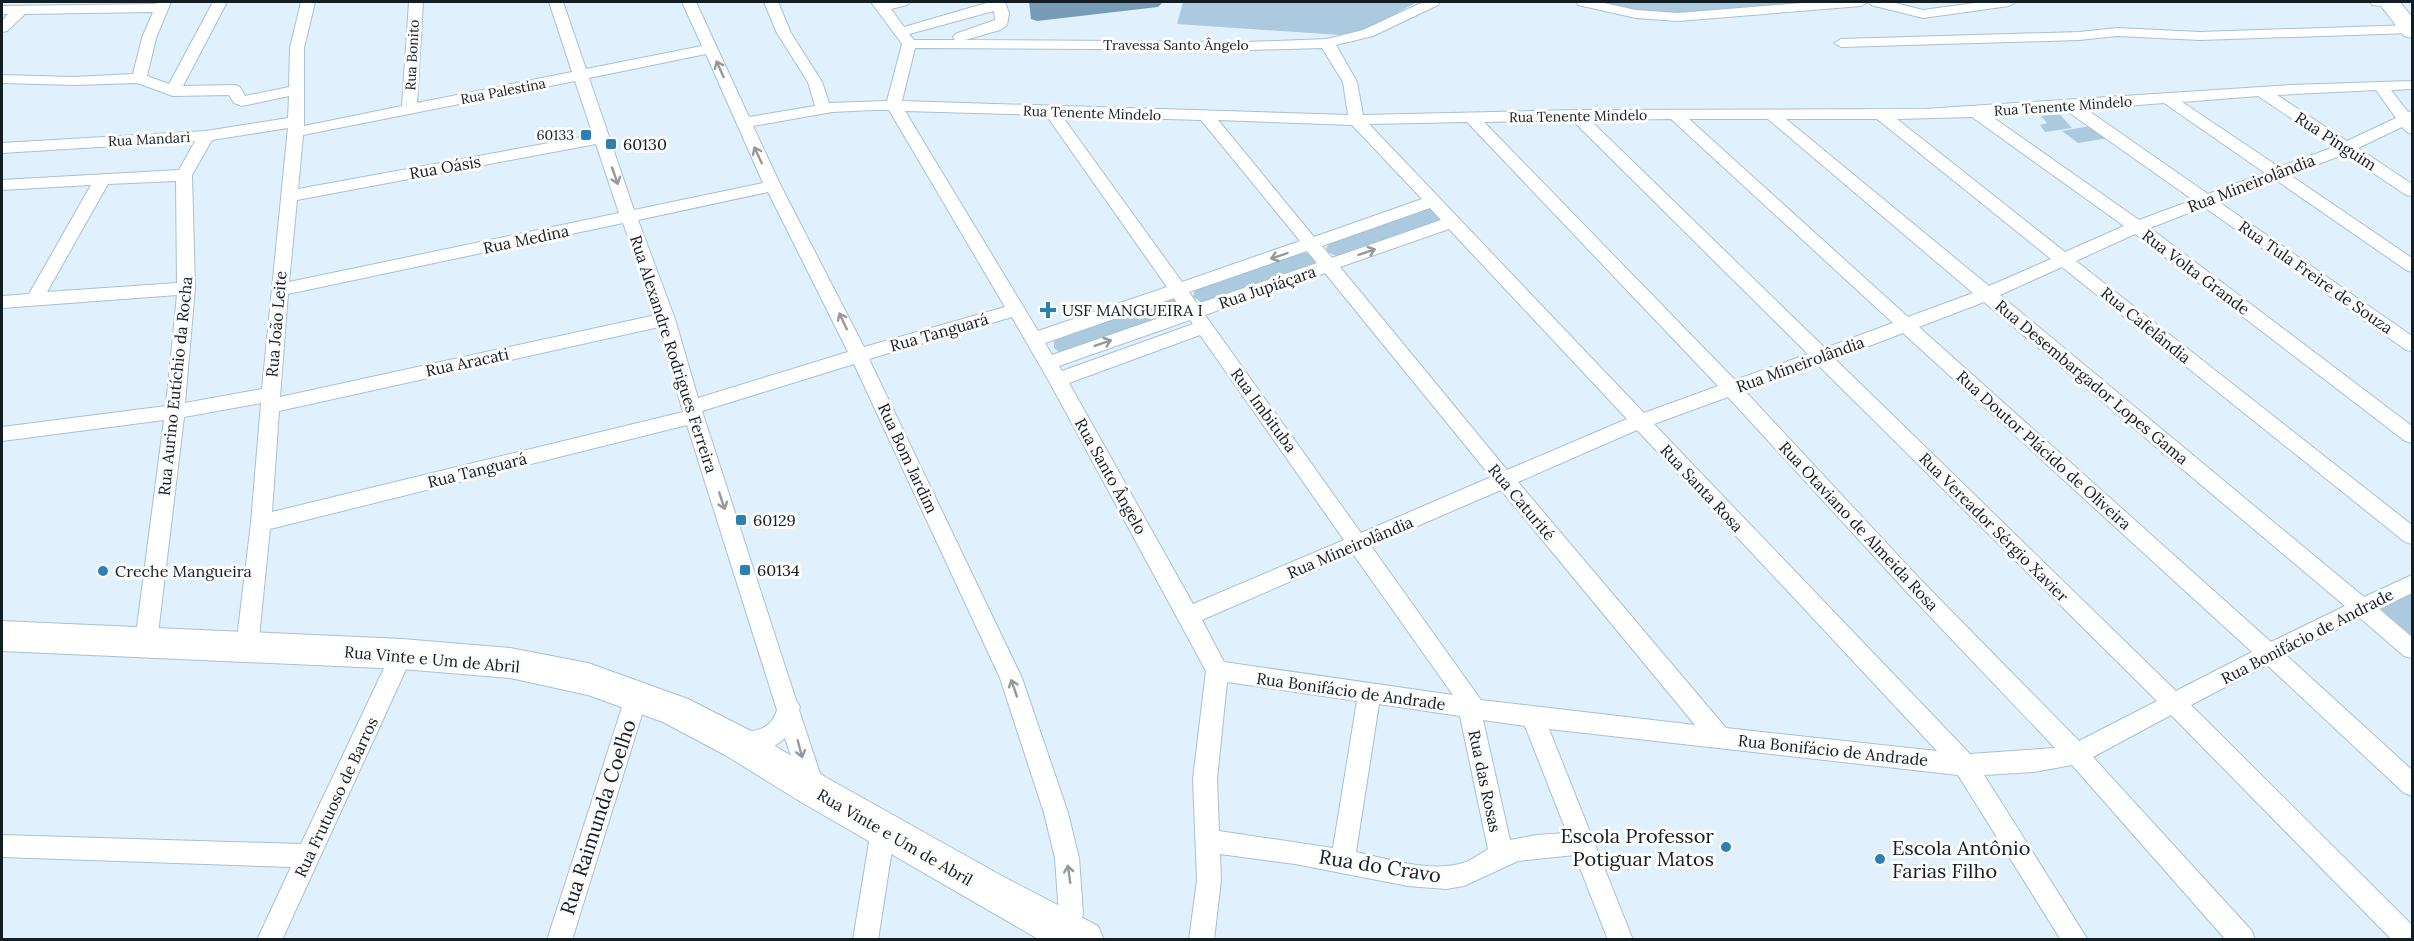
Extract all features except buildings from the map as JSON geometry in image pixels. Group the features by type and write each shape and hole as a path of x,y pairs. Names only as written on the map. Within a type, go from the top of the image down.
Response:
{"main road":[{"path":"2386,2 2412,30"},
{"name":"Rua Vinte e Um de Abril","path":"2,636 402,654 510,663 588,679 675,710 738,743 883,830 1074,935"}],"street":[{"path":"173,91 220,2"},
{"name":"Rua João Leite","path":"247,647 261,524 269,400 296,127 297,48 308,2"},
{"name":"Rua Bonito","path":"409,109 416,2"},
{"name":"Rua Alexandre Rodrigues Ferreira","path":"556,2 629,218 666,319 693,412 814,790"},
{"name":"Rua Bom Jardim","path":"689,2 773,186 837,307 1011,678 1056,813 1071,891 1074,935"},
{"path":"771,2 788,39 815,82 823,108"},
{"path":"880,4 902,2"},
{"name":"Travessa Santo Ângelo","path":"905,38 936,44 1249,46 1328,43 1368,33 1433,2"},
{"path":"1582,2 1636,14 1678,18 1861,2"},
{"path":"1876,2 1915,13 1935,13 1974,5 2009,2"},
{"path":"905,38 999,3 1003,19 999,25 936,44"},
{"path":"880,4 905,38 894,105"},
{"path":"2,10 162,5 139,78"},
{"path":"2,28 21,10"},
{"path":"1935,13 1968,39"},
{"path":"1841,43 2079,36 2117,32 2200,36 2412,30"},
{"path":"1328,43 1350,82 1356,120"},
{"name":"Rua Palestina","path":"296,127 409,109 711,49"},
{"path":"2,80 74,81 139,78 173,91 235,90 239,100 247,101 297,90"},
{"name":"Rua Tenente Mindelo","path":"744,123 823,108 894,105 1207,117 1356,120 1576,115 1976,112 2261,91 2412,85"},
{"path":"2380,86 2411,122"},
{"name":"Rua Pinguim","path":"2261,91 2412,191"},
{"path":"2167,98 2412,266"},
{"name":"Rua Santo Ângelo","path":"894,105 1058,380 1217,671"},
{"name":"Rua Tula Freire de Souza","path":"2071,106 2412,345"},
{"name":"Rua Imbituba","path":"1051,111 1359,543 1472,708"},
{"name":"Rua Volta Grande","path":"1976,112 2137,227 2412,436"},
{"name":"Rua Cafelândia","path":"1881,114 2412,536"},
{"name":"Rua Vereador Sérgio Xavier","path":"1576,115 1729,267 1823,356 2410,939"},
{"name":"Rua Doutor Plácido de Oliveira","path":"1675,115 1905,326 2270,653 2412,785"},
{"name":"Rua Desembargador Lopes Gama","path":"1772,115 2412,649"},
{"path":"1207,117 1310,245"},
{"name":"Rua Otaviano de Almeida Rosa","path":"1471,117 1731,388 1911,583 2076,754 2243,939"},
{"name":"Rua Santa Rosa","path":"1356,120 1965,765 2076,939"},
{"name":"Rua Mineirolândia","path":"1188,616 1641,421 1905,326 1987,294 2137,227 2411,122"},
{"name":"Rua Mandari","path":"4,152 296,127"},
{"path":"2,185 184,175 206,136"},
{"name":"Rua Oásis","path":"289,196 602,138"},
{"name":"Rua Aurino Eutíchio da Rocha","path":"146,642 175,412 186,288 184,175"},
{"path":"34,300 102,180"},
{"name":"Rua Medina","path":"280,290 773,186"},
{"name":"Rua Jupiáçara","path":"1034,340 1434,201"},
{"name":"Rua Jupiáçara","path":"1058,380 1328,266 1452,222"},
{"name":"Rua Caturité","path":"1310,245 1719,737"},
{"path":"2,302 186,288"},
{"name":"Rua Tanguará","path":"261,524 693,412 859,356 1016,310"},
{"name":"Rua Aracati","path":"2,434 269,400 666,319"},
{"name":"Rua Jupiáçara","path":"1048,363 1199,320"},
{"name":"Rua Bonifácio de Andrade","path":"1217,671 1533,717 1965,765 2050,760 2076,754 2270,653 2412,583"},
{"name":"Rua Frutuoso de Barros","path":"269,939 402,654"},
{"path":"1201,939 1209,880 1205,779 1217,671"},
{"path":"1343,862 1369,694"},
{"name":"Rua Raimunda Coelho","path":"559,939 637,695"},
{"path":"738,743 754,743 770,738 781,729 789,707"},
{"name":"Rua das Rosas","path":"1472,708 1502,855"},
{"path":"1533,717 1621,939"},
{"path":"865,939 883,830"},
{"name":"Rua do Cravo","path":"1209,842 1260,847 1411,874 1444,877 1474,872 1502,855 1529,847 1582,843"},
{"path":"2,846 308,856"}],"shaded area":[{"path":"1029,2 1162,3 1158,7 1037,21 1031,19"},
{"path":"1183,2 1417,2 1355,36 1177,24"},
{"path":"1577,2 1811,2 1791,7 1646,18"},
{"path":"2054,108 2072,128 2045,132 2040,125 2047,123 2035,109"},
{"path":"2096,125 2109,138 2078,143 2062,131"},
{"path":"1427,208 1440,217 1438,222 1338,257 1326,251 1328,244"},
{"path":"1302,253 1309,253 1316,261 1314,264 1203,303 1193,297 1195,290"},
{"path":"1171,299 1177,301 1182,309 1180,312 1060,353 1054,348 1054,341 1059,338"},
{"path":"2412,592 2412,639 2381,609"}],"place":[{"name":"60133","path":"586,135"},
{"name":"60130","path":"611,144"},
{"name":"USF MANGUEIRA I","path":"1048,310"},
{"name":"60129","path":"741,520"},
{"name":"60134","path":"745,570"},
{"name":"Creche Mangueira","path":"103,571"},
{"name":"Escola Professor Potiguar Matos","path":"1726,847"},
{"name":"Escola Antônio Farias Filho","path":"1880,859"}]}
